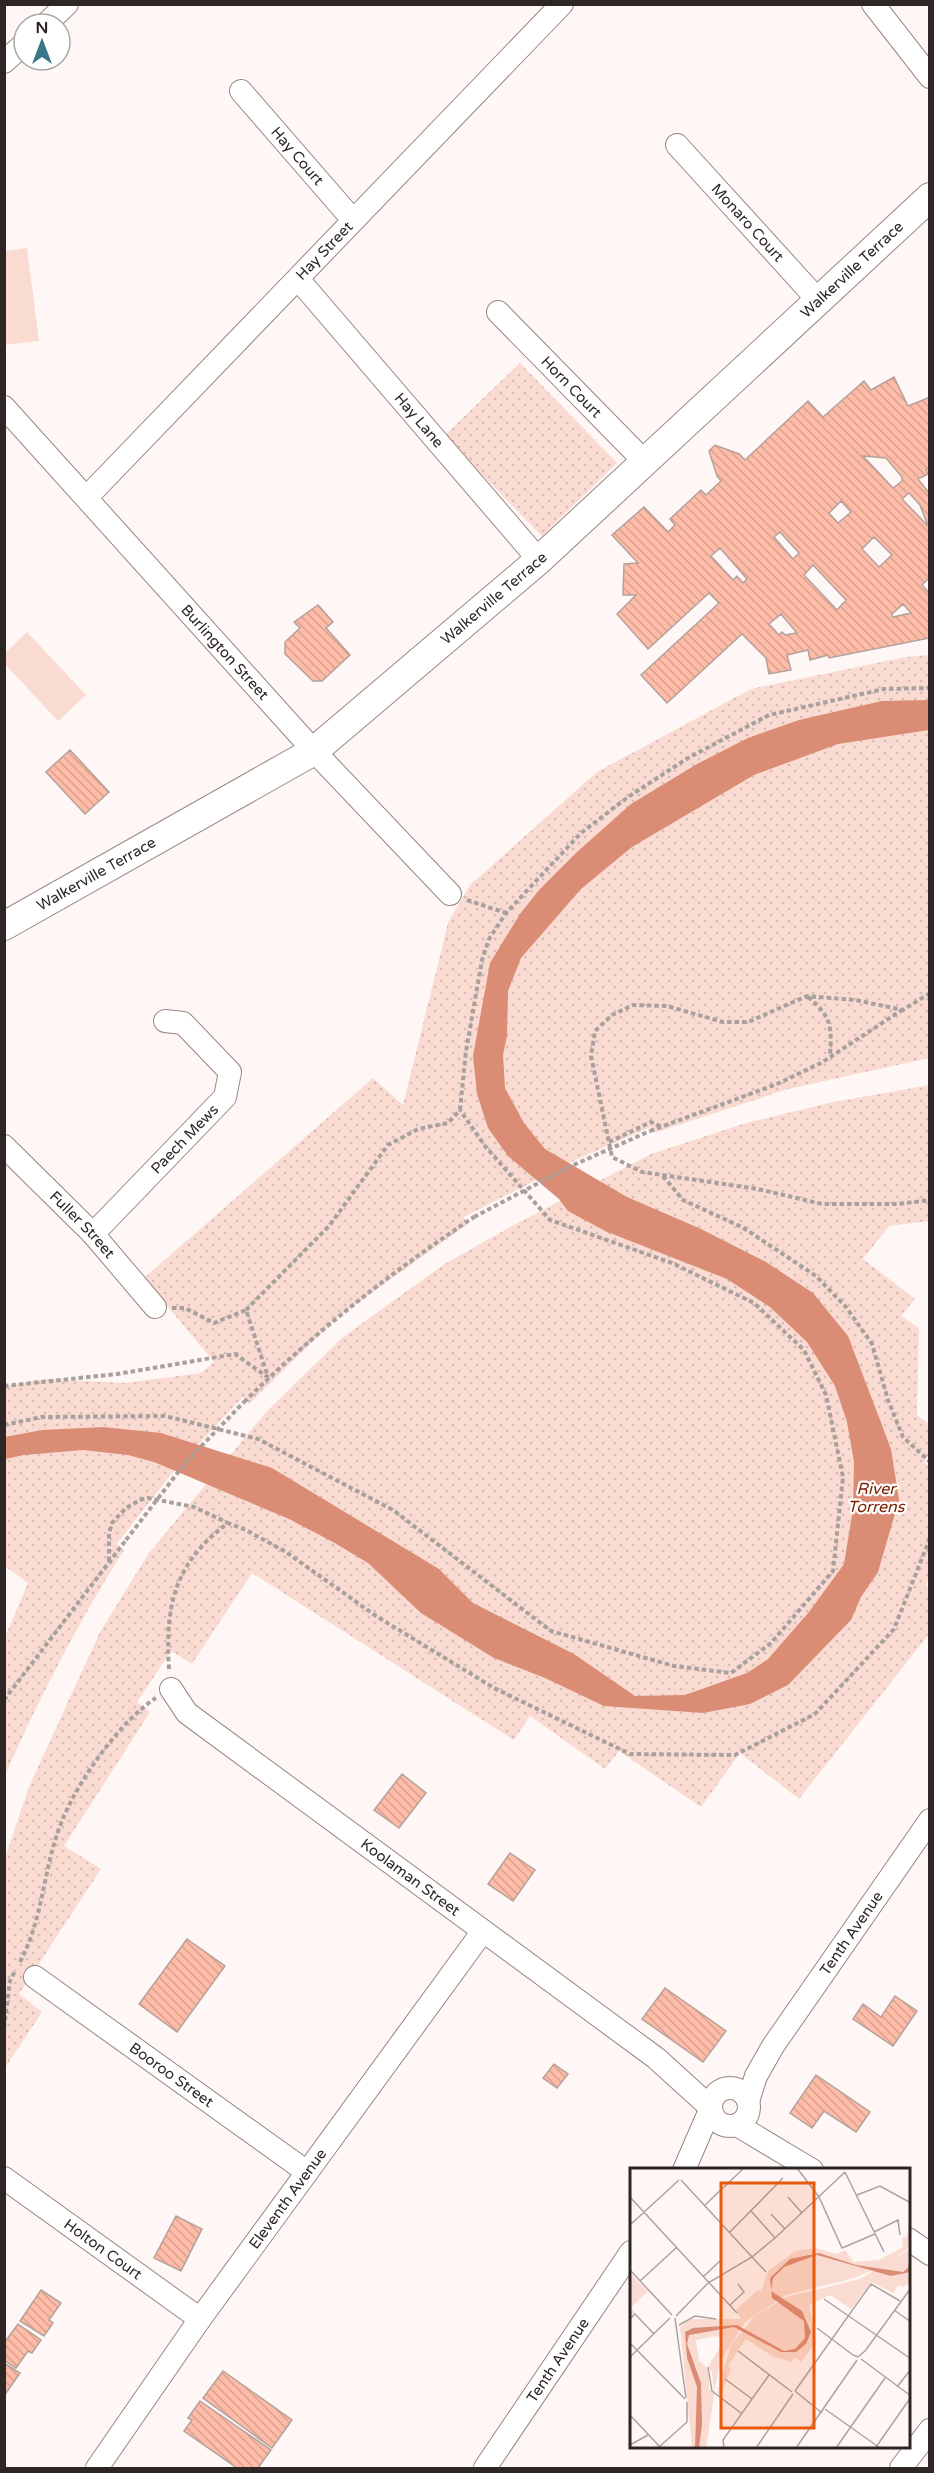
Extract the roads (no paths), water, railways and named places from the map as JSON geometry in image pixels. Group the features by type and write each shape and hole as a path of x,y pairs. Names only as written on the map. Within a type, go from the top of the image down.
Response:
{"street":[{"name":"Hay Street","path":"87,497 562,4"},
{"path":"873,4 930,77"},
{"name":"Hay Court","path":"241,91 353,220"},
{"name":"Monaro Court","path":"677,145 818,300"},
{"name":"Walkerville Terrace","path":"4,926 314,751 539,560 930,197"},
{"name":"Hay Lane","path":"298,279 539,560"},
{"name":"Horn Court","path":"498,312 645,462"},
{"name":"Burlington Street","path":"4,407 314,751 450,894"},
{"name":"Paech Mews","path":"93,1234 225,1097 230,1072 183,1023 165,1021"},
{"name":"Fuller Street","path":"4,1146 93,1234 155,1308"},
{"name":"Koolaman Street","path":"171,1689 187,1713 809,2168"},
{"name":"Tenth Avenue","path":"685,2168 930,1820"},
{"name":"Eleventh Avenue","path":"97,2469 200,2319 483,1931"},
{"name":"Booroo Street","path":"35,1977 307,2172"},
{"name":"Tenth Avenue","path":"692,2168 707,2154 729,2108"},
{"name":"Holton Court","path":"4,2178 200,2319"},
{"path":"910,2240 930,2254"},
{"name":"Tenth Avenue","path":"485,2469 630,2253"},
{"path":"901,2469 930,2430"}],"water":[{"name":"River Torrens","path":"929,700 929,730 838,744 754,775 632,847 581,889 521,958 508,991 507,1036 503,1055 505,1088 524,1123 545,1149 627,1197 701,1229 766,1262 813,1293 848,1336 891,1449 899,1500 878,1572 861,1597 851,1620 788,1685 750,1704 703,1713 604,1706 545,1678 494,1658 421,1613 368,1563 333,1542 289,1519 154,1462 128,1455 83,1450 5,1459 5,1437 42,1430 103,1427 161,1433 272,1468 439,1569 473,1603 574,1654 635,1696 685,1695 747,1673 768,1659 809,1612 844,1564 853,1509 854,1462 847,1422 835,1386 807,1342 770,1307 727,1279 605,1231 568,1211 559,1199 508,1156 488,1128 477,1094 473,1056 490,963 520,914 539,890 577,852 631,804 697,764 748,738 799,720 882,701"}]}
